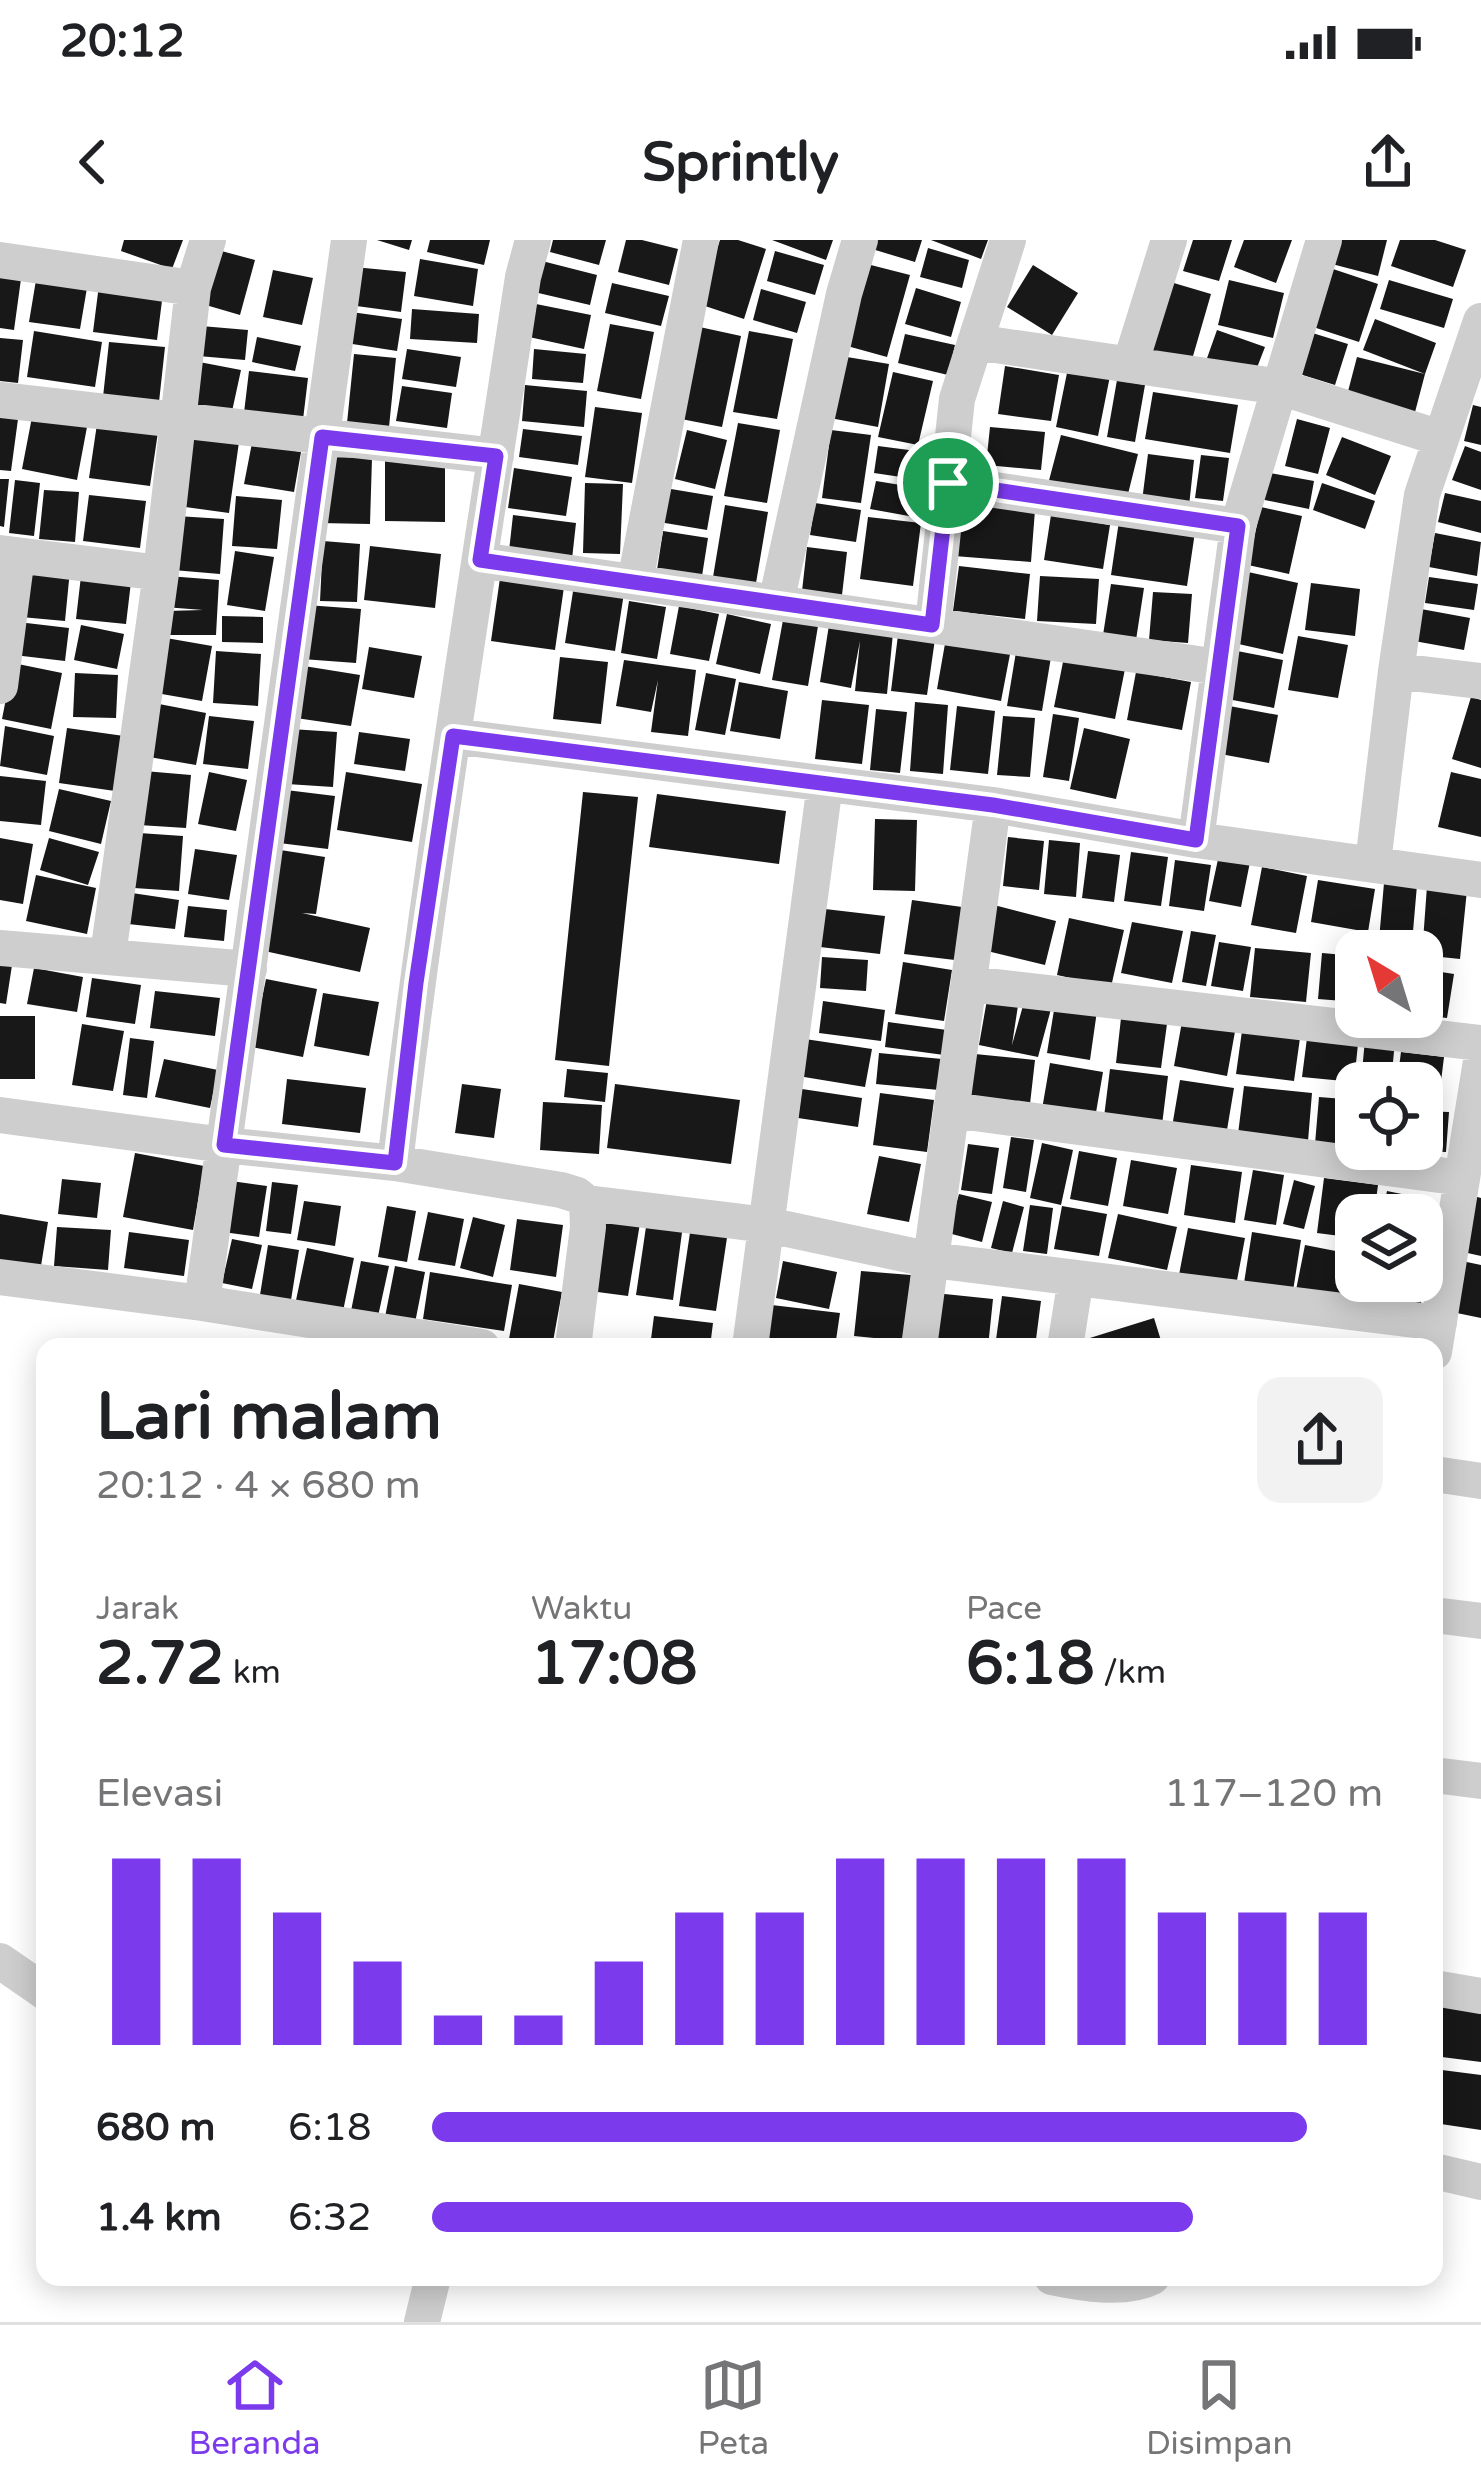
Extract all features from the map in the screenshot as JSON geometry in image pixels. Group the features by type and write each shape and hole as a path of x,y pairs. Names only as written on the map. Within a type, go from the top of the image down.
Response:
{"street":[{"path":"108,956 161,573 194,288 208,240"},
{"path":"202,1303 349,240"},
{"path":"395,1163 416,983 523,277 533,240"},
{"path":"634,582 701,240"},
{"path":"776,603 844,293 860,240"},
{"path":"932,625 957,399 1008,240"},
{"path":"1130,365 1168,240"},
{"path":"1196,840 1238,526 1324,240"},
{"path":"0,260 42,253 194,288"},
{"path":"1373,863 1422,495 1481,321"},
{"path":"976,343 1280,386 1440,438"},
{"path":"0,400 496,456"},
{"path":"948,483 1238,526"},
{"path":"0,686 9,554 161,573"},
{"path":"480,560 1219,667"},
{"path":"1396,671 1481,681"},
{"path":"453,736 993,805 1196,840 1481,880"},
{"path":"751,1338 825,784"},
{"path":"921,1338 993,805"},
{"path":"0,948 249,968"},
{"path":"969,984 1481,1043"},
{"path":"0,1115 395,1163 561,1190 586,1203 768,1225 932,1259 1436,1338 1481,1061"},
{"path":"952,1110 1462,1178"},
{"path":"574,1338 589,1227 586,1203"},
{"path":"0,1277 425,1338"},
{"path":"1066,1338 1076,1278"},
{"path":"1443,1475 1481,1481"},
{"path":"1443,1616 1481,1621"},
{"path":"1443,1776 1481,1781"},
{"path":"0,1961 36,1986"},
{"path":"1443,1990 1481,1996"},
{"path":"1443,2173 1481,2182"},
{"path":"422,2322 431,2286"}],"building":[{"path":"124,240 183,240 172,269 121,251"},
{"path":"377,240 412,240 409,250"},
{"path":"430,240 490,240 484,265 427,252"},
{"path":"553,240 606,240 599,265 550,252"},
{"path":"626,240 678,249 669,285 618,272"},
{"path":"720,240 766,249 744,319 699,304"},
{"path":"772,240 833,240 826,260"},
{"path":"875,240 922,240 915,262 872,249"},
{"path":"931,240 988,240 981,259"},
{"path":"1193,240 1232,240 1219,281 1183,271"},
{"path":"1244,240 1292,240 1276,283 1234,267"},
{"path":"1334,240 1387,240 1378,276 1328,263"},
{"path":"1400,240 1435,240 1466,250 1453,287 1391,266"},
{"path":"928,248 969,260 962,288 920,277"},
{"path":"214,249 255,260 240,315 199,303"},
{"path":"775,251 824,265 815,295 767,281"},
{"path":"420,259 478,269 473,306 414,296"},
{"path":"542,261 597,275 590,305 534,292"},
{"path":"863,263 910,275 887,357 840,344"},
{"path":"1033,265 1078,293 1052,335 1007,307"},
{"path":"1324,266 1378,284 1359,342 1304,324"},
{"path":"354,267 406,272 401,312 349,305"},
{"path":"273,270 313,278 302,325 263,317"},
{"path":"37,274 88,282 80,329 29,322"},
{"path":"0,277 21,279 14,330 0,328"},
{"path":"100,277 164,285 157,340 93,332"},
{"path":"1229,280 1284,293 1273,338 1218,325"},
{"path":"1389,280 1453,299 1444,328 1380,309"},
{"path":"1167,281 1211,294 1191,363 1148,350"},
{"path":"612,283 669,296 661,326 605,313"},
{"path":"916,288 961,302 951,337 905,324"},
{"path":"761,289 806,302 797,333 753,320"},
{"path":"536,304 591,315 584,349 529,337"},
{"path":"412,309 479,314 477,343 410,339"},
{"path":"351,312 402,319 397,351 346,343"},
{"path":"1375,319 1436,343 1425,374 1363,350"},
{"path":"610,324 654,332 641,399 597,391"},
{"path":"201,326 248,330 245,360 198,356"},
{"path":"695,326 741,336 722,427 676,418"},
{"path":"1217,330 1265,347 1253,378 1206,361"},
{"path":"34,331 102,342 95,387 27,377"},
{"path":"749,331 793,339 777,419 733,412"},
{"path":"1306,331 1348,344 1335,385 1293,372"},
{"path":"905,334 955,345 948,375 898,363"},
{"path":"257,337 301,346 295,371 252,362"},
{"path":"0,338 23,340 18,383 0,381"},
{"path":"109,342 165,347 159,402 103,397"},
{"path":"407,349 461,357 456,387 402,379"},
{"path":"534,349 586,354 583,383 532,379"},
{"path":"354,354 396,358 389,427 347,423"},
{"path":"841,356 889,364 878,427 830,418"},
{"path":"1357,357 1425,374 1414,416 1346,399"},
{"path":"194,361 241,370 231,416 185,407"},
{"path":"1005,366 1059,375 1051,421 998,414"},
{"path":"1068,368 1110,376 1098,436 1056,427"},
{"path":"249,371 308,378 302,428 243,421"},
{"path":"893,372 933,381 918,445 878,437"},
{"path":"1117,380 1145,385 1135,442 1107,437"},
{"path":"525,385 587,391 584,427 522,421"},
{"path":"402,386 452,393 447,428 396,421"},
{"path":"1153,392 1238,405 1230,453 1145,439"},
{"path":"1473,405 1481,407 1481,445 1464,441"},
{"path":"595,407 642,413 632,483 585,477"},
{"path":"0,417 18,419 11,471 0,470"},
{"path":"32,417 87,427 77,480 22,469"},
{"path":"1297,419 1330,428 1318,474 1285,466"},
{"path":"738,423 780,430 767,503 724,496"},
{"path":"97,424 158,432 150,486 89,478"},
{"path":"990,427 1045,432 1041,470 986,465"},
{"path":"523,429 582,436 578,465 519,457"},
{"path":"687,430 727,440 715,489 675,479"},
{"path":"831,430 871,435 861,503 822,498"},
{"path":"189,435 239,442 229,513 178,506"},
{"path":"1061,435 1138,454 1125,506 1047,488"},
{"path":"1342,437 1391,456 1375,495 1326,475"},
{"path":"252,443 301,452 294,492 244,484"},
{"path":"878,446 932,453 928,481 874,473"},
{"path":"1465,446 1481,452 1481,490 1452,480"},
{"path":"1148,454 1194,460 1189,506 1142,501"},
{"path":"1201,455 1229,458 1223,501 1195,498"},
{"path":"320,457 372,458 370,524 319,523"},
{"path":"385,458 445,459 445,522 385,521"},
{"path":"514,468 572,477 566,516 508,508"},
{"path":"1265,472 1314,481 1309,509 1260,499"},
{"path":"0,479 9,479 4,527 0,526"},
{"path":"15,480 40,483 34,536 9,533"},
{"path":"876,481 925,489 920,518 870,509"},
{"path":"585,483 623,484 620,554 583,553"},
{"path":"1322,483 1375,501 1365,529 1313,510"},
{"path":"665,488 713,496 707,530 659,522"},
{"path":"44,490 79,492 75,542 39,539"},
{"path":"1445,493 1481,501 1481,533 1438,522"},
{"path":"89,495 146,501 140,548 83,541"},
{"path":"236,496 282,500 277,549 232,546"},
{"path":"815,503 861,510 856,542 810,535"},
{"path":"959,504 1035,510 1031,562 954,556"},
{"path":"725,505 768,512 756,583 713,577"},
{"path":"1261,507 1302,516 1289,574 1248,565"},
{"path":"513,515 576,523 572,559 509,551"},
{"path":"1051,515 1110,525 1103,569 1044,560"},
{"path":"177,516 224,519 220,574 173,570"},
{"path":"868,517 921,523 913,586 860,579"},
{"path":"1119,521 1195,532 1187,586 1111,575"},
{"path":"663,531 708,538 702,576 657,570"},
{"path":"1435,533 1481,542 1477,576 1429,567"},
{"path":"323,541 360,544 357,602 320,601"},
{"path":"370,546 441,554 435,608 364,600"},
{"path":"807,547 847,552 842,595 802,591"},
{"path":"235,551 274,557 265,611 227,605"},
{"path":"26,566 70,570 65,621 21,617"},
{"path":"959,566 1030,574 1025,619 953,611"},
{"path":"1248,572 1298,583 1283,654 1234,643"},
{"path":"81,576 131,582 126,624 76,619"},
{"path":"168,576 219,580 216,635 166,635 166,611 203,610 164,607"},
{"path":"1040,576 1099,579 1096,624 1037,621"},
{"path":"1429,577 1478,584 1474,610 1425,603"},
{"path":"500,578 564,587 555,650 491,641"},
{"path":"1311,583 1360,589 1355,636 1305,630"},
{"path":"1111,584 1144,588 1136,640 1103,635"},
{"path":"574,585 624,593 615,651 565,643"},
{"path":"1153,592 1192,594 1188,643 1149,640"},
{"path":"629,601 666,607 657,659 621,653"},
{"path":"306,605 361,609 356,663 302,659"},
{"path":"679,606 719,614 709,661 670,654"},
{"path":"1421,609 1470,618 1464,650 1414,641"},
{"path":"727,614 771,624 760,674 716,664"},
{"path":"222,616 263,617 263,643 222,642"},
{"path":"783,620 818,626 808,686 772,680"},
{"path":"18,622 69,628 65,661 14,655"},
{"path":"81,625 124,634 117,669 74,660"},
{"path":"829,625 893,633 887,694 855,691 860,641 851,688 820,682"},
{"path":"898,635 935,639 927,695 891,691"},
{"path":"1298,636 1348,645 1338,698 1288,690"},
{"path":"166,638 212,646 202,701 156,693"},
{"path":"946,638 1011,649 1001,701 937,689"},
{"path":"369,647 422,656 414,698 362,689"},
{"path":"1232,650 1283,660 1274,708 1222,698"},
{"path":"216,651 261,654 258,706 213,703"},
{"path":"1016,652 1051,657 1042,711 1007,706"},
{"path":"560,657 608,662 601,724 553,719"},
{"path":"1064,657 1125,669 1115,719 1054,707"},
{"path":"624,660 696,670 688,736 651,732 658,680 651,712 616,706"},
{"path":"13,663 62,673 51,729 2,719"},
{"path":"304,666 360,675 351,726 296,718"},
{"path":"1136,672 1191,682 1182,730 1127,720"},
{"path":"75,673 118,675 116,718 73,717"},
{"path":"706,673 736,679 725,735 695,730"},
{"path":"739,682 788,691 780,739 730,731"},
{"path":"1471,697 1481,700 1481,768 1452,759"},
{"path":"822,700 869,705 862,764 815,759"},
{"path":"915,702 948,705 943,774 910,771"},
{"path":"159,704 206,713 196,765 149,757"},
{"path":"1224,705 1278,715 1269,763 1215,753"},
{"path":"957,706 995,711 988,774 950,770"},
{"path":"876,709 907,712 900,773 870,770"},
{"path":"1053,714 1079,718 1069,781 1043,777"},
{"path":"209,716 254,721 248,769 203,764"},
{"path":"1003,716 1035,718 1030,777 997,775"},
{"path":"5,726 54,736 47,775 0,766"},
{"path":"67,728 124,736 115,791 59,783"},
{"path":"1084,728 1130,739 1116,799 1070,789"},
{"path":"291,729 337,732 333,787 287,784"},
{"path":"359,732 410,739 405,771 354,764"},
{"path":"144,771 191,775 186,828 139,825"},
{"path":"209,772 247,780 236,831 198,824"},
{"path":"346,772 422,784 412,842 337,830"},
{"path":"1451,772 1481,779 1481,837 1438,827"},
{"path":"0,776 46,781 41,825 0,821"},
{"path":"59,789 111,801 101,844 49,831"},
{"path":"286,790 335,796 328,849 279,843"},
{"path":"583,792 638,797 609,1066 555,1060"},
{"path":"657,794 786,811 779,864 649,847"},
{"path":"875,819 917,820 915,891 873,890"},
{"path":"139,833 183,836 179,891 134,888"},
{"path":"1008,837 1044,841 1039,890 1003,886"},
{"path":"0,838 33,844 23,904 0,900"},
{"path":"49,838 99,852 88,885 40,870"},
{"path":"1049,840 1080,843 1076,897 1044,894"},
{"path":"195,849 237,855 229,900 188,894"},
{"path":"274,849 325,857 316,914 302,913 370,928 360,972 260,950"},
{"path":"1220,850 1251,857 1241,907 1209,901"},
{"path":"1088,851 1120,855 1114,902 1082,898"},
{"path":"1131,852 1168,857 1161,906 1124,901"},
{"path":"1175,860 1211,865 1204,911 1169,906"},
{"path":"1262,867 1307,876 1296,933 1251,925"},
{"path":"36,875 96,888 87,934 26,921"},
{"path":"1318,880 1375,889 1368,930 1311,922"},
{"path":"1384,883 1417,885 1413,930 1380,930"},
{"path":"1427,886 1467,890 1460,959 1443,957 1443,930 1424,930"},
{"path":"132,893 179,900 175,929 128,924"},
{"path":"912,900 962,907 955,960 904,954"},
{"path":"994,905 1056,921 1045,965 983,950"},
{"path":"188,906 227,910 224,941 184,937"},
{"path":"825,909 885,916 880,954 820,947"},
{"path":"1069,918 1124,930 1111,987 1057,975"},
{"path":"1132,922 1183,931 1172,983 1121,973"},
{"path":"1191,931 1216,935 1206,986 1182,982"},
{"path":"1219,942 1251,947 1243,991 1211,986"},
{"path":"1255,948 1311,953 1306,1002 1250,997"},
{"path":"1322,953 1335,954 1335,1000 1318,999"},
{"path":"0,957 13,959 6,1004 0,1003"},
{"path":"822,957 868,960 866,991 820,988"},
{"path":"903,962 952,970 944,1021 895,1014"},
{"path":"34,968 83,977 77,1012 27,1004"},
{"path":"1443,972 1454,974 1447,1018 1443,1018"},
{"path":"92,978 141,985 135,1024 86,1017"},
{"path":"266,979 317,989 303,1057 252,1047"},
{"path":"155,991 220,998 215,1036 150,1028"},
{"path":"323,993 379,1002 369,1056 314,1046"},
{"path":"988,994 1019,999 1012,1045 1024,1002 1051,1009 1038,1057 979,1045"},
{"path":"823,1001 885,1010 881,1041 819,1033"},
{"path":"1055,1004 1097,1011 1090,1060 1047,1053"},
{"path":"0,1016 35,1016 35,1079 0,1079"},
{"path":"1183,1016 1236,1026 1227,1076 1174,1066"},
{"path":"1121,1018 1167,1024 1161,1068 1116,1063"},
{"path":"888,1022 947,1030 944,1055 885,1047"},
{"path":"82,1024 124,1031 113,1091 72,1085"},
{"path":"1242,1031 1300,1038 1294,1081 1236,1074"},
{"path":"130,1038 154,1041 147,1098 123,1095"},
{"path":"1307,1038 1358,1044 1356,1062 1335,1062 1335,1080 1302,1077"},
{"path":"805,1039 872,1049 865,1087 798,1076"},
{"path":"1365,1039 1395,1041 1393,1062 1363,1062"},
{"path":"1401,1052 1444,1057 1443,1065 1400,1062"},
{"path":"879,1053 942,1059 939,1090 876,1084"},
{"path":"975,1054 1035,1060 1030,1104 970,1097"},
{"path":"164,1059 218,1070 210,1108 155,1097"},
{"path":"1050,1063 1103,1072 1094,1124 1041,1115"},
{"path":"567,1069 608,1073 605,1102 564,1097"},
{"path":"1110,1069 1168,1076 1162,1125 1104,1117"},
{"path":"287,1079 366,1088 360,1133 282,1124"},
{"path":"1180,1080 1234,1088 1226,1136 1172,1127"},
{"path":"462,1084 501,1089 494,1138 455,1133"},
{"path":"615,1084 740,1100 731,1164 607,1148"},
{"path":"1244,1086 1312,1093 1308,1141 1238,1134"},
{"path":"802,1089 862,1098 858,1127 798,1118"},
{"path":"880,1093 934,1100 927,1152 873,1145"},
{"path":"1319,1097 1335,1098 1335,1146 1315,1144"},
{"path":"543,1102 602,1105 599,1154 540,1150"},
{"path":"1443,1112 1449,1112 1443,1152"},
{"path":"1011,1137 1034,1140 1026,1192 1003,1188"},
{"path":"1042,1143 1073,1150 1061,1205 1030,1198"},
{"path":"968,1144 999,1148 992,1194 961,1190"},
{"path":"1079,1151 1117,1158 1108,1206 1070,1199"},
{"path":"135,1153 204,1166 193,1230 123,1217"},
{"path":"879,1156 921,1164 909,1222 867,1214"},
{"path":"1131,1160 1177,1168 1168,1214 1123,1206"},
{"path":"1191,1165 1242,1172 1235,1223 1184,1215"},
{"path":"1253,1170 1284,1175 1276,1225 1244,1220"},
{"path":"1324,1178 1378,1185 1377,1194 1335,1194 1335,1235 1317,1233"},
{"path":"62,1179 101,1183 97,1218 58,1214"},
{"path":"1294,1180 1315,1186 1304,1229 1283,1224"},
{"path":"231,1181 267,1186 259,1237 223,1232"},
{"path":"272,1182 298,1185 291,1234 266,1231"},
{"path":"959,1194 992,1202 982,1242 948,1233"},
{"path":"1474,1196 1481,1198 1481,1256 1463,1252"},
{"path":"304,1201 341,1206 335,1246 297,1240"},
{"path":"1003,1201 1024,1207 1012,1253 991,1248"},
{"path":"1030,1205 1053,1208 1047,1254 1023,1251"},
{"path":"387,1206 416,1211 407,1262 378,1257"},
{"path":"1062,1206 1107,1214 1099,1256 1054,1249"},
{"path":"603,1211 641,1217 628,1296 590,1291"},
{"path":"428,1212 464,1219 455,1266 418,1260"},
{"path":"0,1214 48,1222 41,1266 0,1260"},
{"path":"1118,1214 1177,1227 1167,1270 1108,1258"},
{"path":"473,1217 505,1225 493,1277 460,1268"},
{"path":"517,1219 563,1225 556,1277 510,1270"},
{"path":"647,1220 683,1225 673,1300 636,1295"},
{"path":"691,1226 728,1231 716,1311 679,1306"},
{"path":"57,1227 111,1230 108,1270 54,1266"},
{"path":"1188,1228 1245,1238 1235,1291 1178,1280"},
{"path":"129,1232 189,1240 184,1276 124,1268"},
{"path":"1252,1232 1301,1240 1293,1291 1244,1283"},
{"path":"232,1239 262,1245 252,1289 222,1283"},
{"path":"268,1245 299,1250 291,1300 260,1295"},
{"path":"1305,1245 1335,1251 1335,1302 1350,1305 1295,1295"},
{"path":"307,1248 354,1258 342,1316 295,1305"},
{"path":"361,1261 389,1266 377,1321 350,1316"},
{"path":"783,1261 837,1272 829,1309 776,1298"},
{"path":"1462,1261 1481,1265 1481,1318 1452,1312"},
{"path":"395,1266 425,1272 415,1323 385,1317"},
{"path":"861,1271 911,1275 904,1338 854,1336"},
{"path":"430,1272 512,1285 504,1331 423,1319"},
{"path":"519,1284 562,1292 554,1338 509,1338"},
{"path":"935,1293 993,1299 989,1338 930,1338"},
{"path":"1002,1296 1041,1301 1036,1338 996,1338"},
{"path":"1366,1302 1421,1302 1419,1317 1365,1309"},
{"path":"763,1304 840,1313 836,1338 758,1338"},
{"path":"654,1316 713,1323 711,1338 651,1338"},
{"path":"1154,1318 1160,1338 1090,1338"},
{"path":"1443,2003 1481,2009 1481,2062 1443,2057"},
{"path":"1443,2070 1481,2075 1481,2130 1443,2124"}],"route":[{"path":"322,437 496,456 480,560 932,625 948,483 1238,526 1196,840 993,805 453,736 395,1163 224,1145 322,437"}]}
